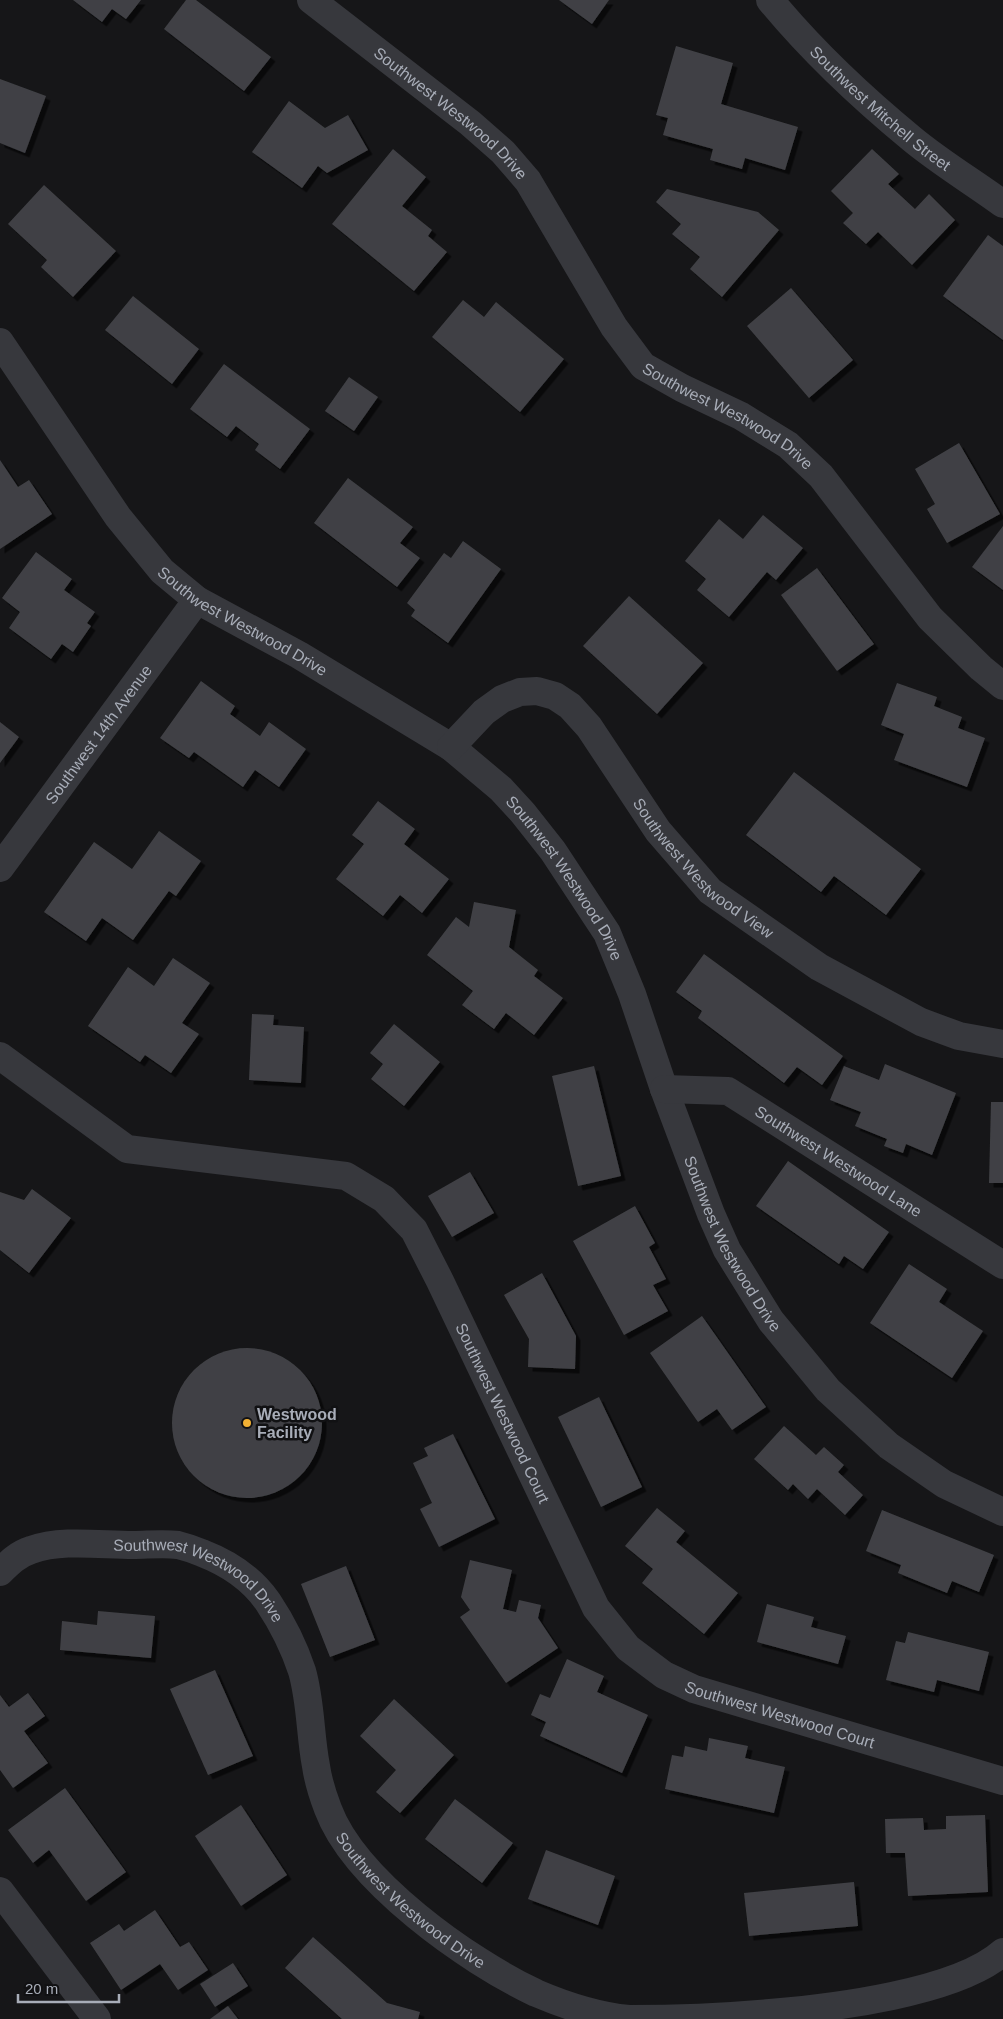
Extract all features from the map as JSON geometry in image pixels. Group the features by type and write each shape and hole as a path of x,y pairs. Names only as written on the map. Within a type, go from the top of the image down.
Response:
{"street":[{"name":"Southwest Westwood Drive","path":"312,0 503,152 528,181 614,327 643,366 682,388 742,416 788,445 821,476 930,618 981,668 1003,686"},
{"name":"Southwest Mitchell Street","path":"770,0 817,52 866,100 914,141 1003,204"},
{"name":"Southwest Westwood Drive","path":"0,342 118,517 162,571 197,600 299,655 451,747 501,789 523,813 588,901 616,953 700,1188 727,1250 771,1321 828,1390 857,1418 917,1467 970,1498 1003,1512"},
{"name":"Southwest 14th Avenue","path":"0,868 197,600"},
{"name":"Southwest Westwood View","path":"451,747 484,712 502,699 520,692 537,691 555,696 570,706 589,727 658,832 710,891 819,967 921,1022 959,1036 1003,1044"},
{"name":"Southwest Westwood Court","path":"0,1056 128,1150 346,1176 384,1199 414,1230 596,1608 628,1648 664,1675 694,1689 738,1703 1003,1781"},
{"name":"Southwest Westwood Lane","path":"664,1089 728,1091 1003,1265"},
{"name":"Southwest Westwood Drive","path":"0,1572 12,1559 29,1550 53,1545 176,1545 200,1552 224,1563 249,1580 265,1599 283,1626 302,1671 309,1708 316,1769 329,1810 341,1837 359,1862 387,1890 431,1926 508,1979 539,1994 583,2009 629,2019 702,2019 776,2013 866,2001 946,1982 977,1970 1003,1952"},
{"path":"0,1891 98,2019"}],"building":[{"path":"73,0 141,0 126,19 112,9 102,22"},
{"path":"186,0 196,0 271,57 244,91 164,29"},
{"path":"559,0 609,0 592,24"},
{"path":"676,46 733,63 721,104 798,127 785,170 745,158 742,169 710,160 713,149 663,135 668,118 656,115"},
{"path":"0,79 46,96 25,153 0,143"},
{"path":"289,101 325,128 348,115 368,150 327,173 318,166 302,188 252,152"},
{"path":"393,149 426,177 402,206 432,230 428,236 447,252 414,291 332,224"},
{"path":"872,149 899,174 888,184 915,209 929,194 955,220 912,265 878,232 866,244 843,223 853,213 831,191"},
{"path":"44,185 116,251 73,297 41,267 47,260 8,224"},
{"path":"667,189 758,212 779,230 722,297 690,269 700,257 672,234 681,224 656,202"},
{"path":"988,235 1003,246 1003,340 943,296"},
{"path":"791,288 853,360 809,398 747,326"},
{"path":"133,296 199,349 172,384 105,330"},
{"path":"463,300 484,317 496,302 564,359 520,412 432,337"},
{"path":"224,364 310,429 280,469 255,450 259,444 236,426 227,437 190,409"},
{"path":"349,377 378,397 354,431 325,411"},
{"path":"959,443 1000,514 947,543 927,509 935,504 915,469"},
{"path":"0,460 18,487 29,480 52,514 0,549"},
{"path":"348,478 413,527 400,543 420,558 397,587 314,523"},
{"path":"763,515 803,548 776,580 767,572 729,617 697,590 706,579 685,561 719,519 743,539"},
{"path":"1003,526 1003,590 972,567"},
{"path":"463,541 501,569 448,643 411,616 415,610 407,603 444,553 451,558"},
{"path":"36,552 72,579 64,590 95,612 87,623 91,626 73,652 62,644 51,659 9,628 20,612 2,598"},
{"path":"817,568 874,644 837,671 781,595"},
{"path":"629,596 703,663 657,714 583,646"},
{"path":"201,681 235,706 230,714 260,736 269,722 306,749 279,787 255,770 243,787 194,752 189,758 160,738"},
{"path":"897,683 937,697 934,706 962,717 958,728 985,738 967,787 894,760 904,734 881,725"},
{"path":"0,722 19,737 0,763"},
{"path":"794,772 921,869 886,915 834,876 821,892 746,835"},
{"path":"378,801 415,829 404,844 449,879 422,913 400,895 383,916 336,879 364,844 352,835"},
{"path":"159,831 201,861 176,896 169,891 133,940 102,918 86,941 44,912 94,842 132,869"},
{"path":"474,902 516,910 509,947 538,970 534,976 563,998 534,1035 506,1013 494,1029 462,1005 473,991 427,955 456,917 469,927"},
{"path":"704,954 843,1056 822,1085 797,1067 784,1083 698,1018 702,1011 676,992"},
{"path":"173,958 210,983 182,1023 199,1034 171,1073 145,1055 140,1062 88,1026 128,967 154,986"},
{"path":"252,1014 274,1015 273,1025 304,1027 301,1083 249,1080"},
{"path":"394,1024 440,1062 404,1106 371,1079 383,1064 370,1053"},
{"path":"885,1064 956,1093 932,1155 906,1144 903,1153 884,1146 887,1139 855,1126 861,1112 830,1100 844,1066 879,1080"},
{"path":"594,1066 621,1176 578,1186 552,1076"},
{"path":"991,1102 1003,1102 1003,1183 989,1183"},
{"path":"788,1161 889,1232 863,1269 844,1256 839,1264 756,1206"},
{"path":"470,1172 494,1213 452,1237 428,1196"},
{"path":"32,1189 71,1218 29,1273 0,1250 0,1192 24,1200"},
{"path":"635,1206 655,1243 649,1247 666,1279 653,1285 668,1311 624,1335 573,1241"},
{"path":"909,1264 947,1289 939,1302 983,1331 952,1378 870,1323"},
{"path":"542,1273 576,1336 575,1369 528,1367 529,1339 504,1295"},
{"path":"702,1316 766,1407 732,1430 717,1409 698,1422 650,1353"},
{"name":"Westwood Facility","path":"247,1348 262,1349 276,1354 300,1370 316,1394 321,1408 321,1438 316,1452 300,1476 276,1492 262,1497 247,1498 232,1497 218,1492 194,1476 178,1452 173,1438 172,1423 173,1408 178,1394 194,1370 218,1354 232,1349"},
{"path":"599,1397 642,1487 601,1507 558,1417"},
{"path":"784,1426 816,1455 824,1447 844,1465 838,1472 863,1495 845,1515 817,1489 808,1499 793,1484 788,1490 754,1459"},
{"path":"453,1434 495,1519 439,1547 420,1509 432,1503 413,1463 428,1456 424,1448"},
{"path":"657,1508 685,1531 676,1542 738,1593 704,1634 642,1583 653,1569 625,1546"},
{"path":"882,1510 994,1555 979,1592 952,1581 947,1593 898,1573 901,1565 866,1551"},
{"path":"470,1560 512,1570 503,1609 516,1612 519,1600 541,1605 538,1618 558,1648 506,1683 460,1617 470,1610 461,1597"},
{"path":"346,1566 375,1640 330,1657 301,1584"},
{"path":"767,1604 814,1617 811,1627 846,1636 838,1664 757,1642"},
{"path":"98,1611 155,1616 151,1658 60,1650 62,1621 97,1625"},
{"path":"908,1632 989,1652 979,1691 937,1680 934,1692 886,1680 896,1641 905,1643"},
{"path":"567,1659 604,1676 597,1692 648,1715 622,1773 540,1736 546,1722 531,1715 540,1694 550,1698"},
{"path":"215,1670 253,1756 208,1775 170,1689"},
{"path":"28,1693 45,1716 24,1731 48,1763 13,1788 0,1770 0,1695 9,1707"},
{"path":"394,1699 454,1755 400,1813 376,1792 396,1770 360,1736"},
{"path":"709,1738 748,1746 745,1758 785,1767 774,1813 665,1789 672,1755 683,1757 685,1746 707,1751"},
{"path":"65,1788 126,1872 86,1901 49,1850 33,1863 8,1830"},
{"path":"455,1799 513,1843 482,1883 425,1839"},
{"path":"241,1805 287,1875 241,1906 195,1836"},
{"path":"985,1815 988,1892 908,1896 905,1853 886,1853 885,1819 923,1818 924,1830 946,1829 946,1816"},
{"path":"546,1850 615,1876 598,1925 528,1899"},
{"path":"854,1882 858,1926 749,1936 744,1893"},
{"path":"155,1910 180,1947 189,1942 208,1970 178,1990 160,1964 121,1990 90,1943 119,1924 124,1931"},
{"path":"313,1937 387,2003 420,2012 418,2019 342,2019 285,1968"},
{"path":"233,1963 248,1986 215,2007 200,1984"},
{"path":"228,2006 238,2019 210,2019"}],"place":[{"name":"Westwood Facility","path":"247,1423"}]}
